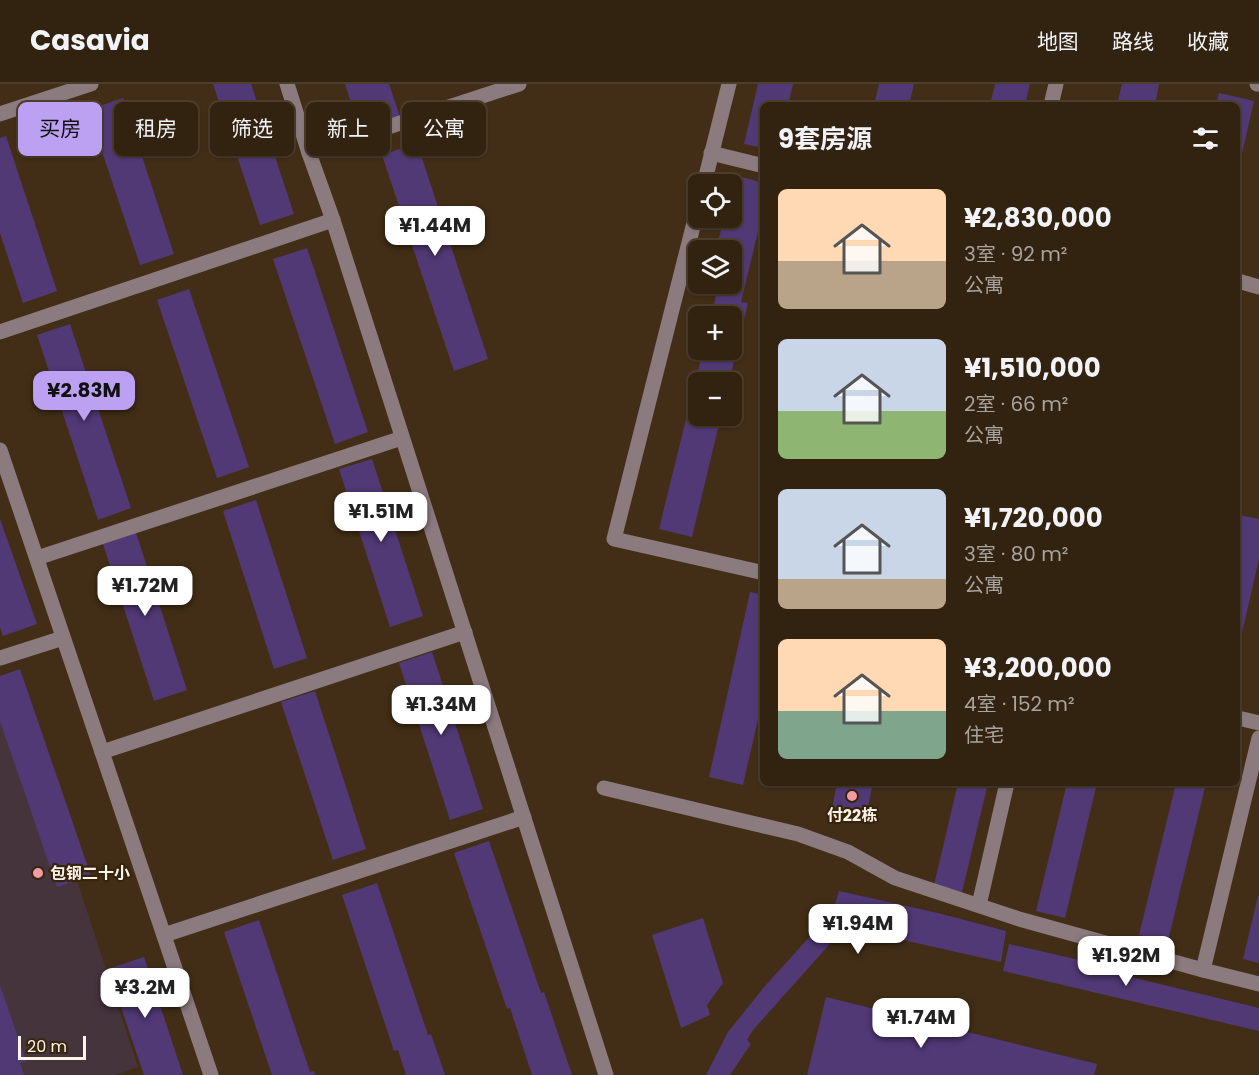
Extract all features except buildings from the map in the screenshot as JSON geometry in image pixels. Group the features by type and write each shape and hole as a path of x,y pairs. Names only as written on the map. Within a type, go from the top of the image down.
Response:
{"street":[{"path":"0,114 92,84"},
{"path":"286,84 306,144"},
{"path":"390,126 519,84"},
{"path":"706,174 729,84"},
{"path":"1052,102 1056,84"},
{"path":"711,153 760,165"},
{"path":"310,156 333,220 606,1075"},
{"path":"0,332 333,220"},
{"path":"693,228 614,539 760,572"},
{"path":"1240,282 1259,287"},
{"path":"37,558 402,438"},
{"path":"0,450 211,1075"},
{"path":"102,752 465,632"},
{"path":"0,658 63,638"},
{"path":"1240,718 1259,723"},
{"path":"1203,970 1259,738"},
{"path":"979,905 1006,786"},
{"path":"604,788 798,834 848,852 895,878 1019,919 1259,984"},
{"path":"164,935 524,817"}],"shaded area":[{"name":"包钢二十小","path":"10,676 138,1067 115,1075 0,1075 0,679"}],"place":[{"name":"付22栋","path":"852,796"},
{"name":"包钢二十小","path":"38,873"}]}
